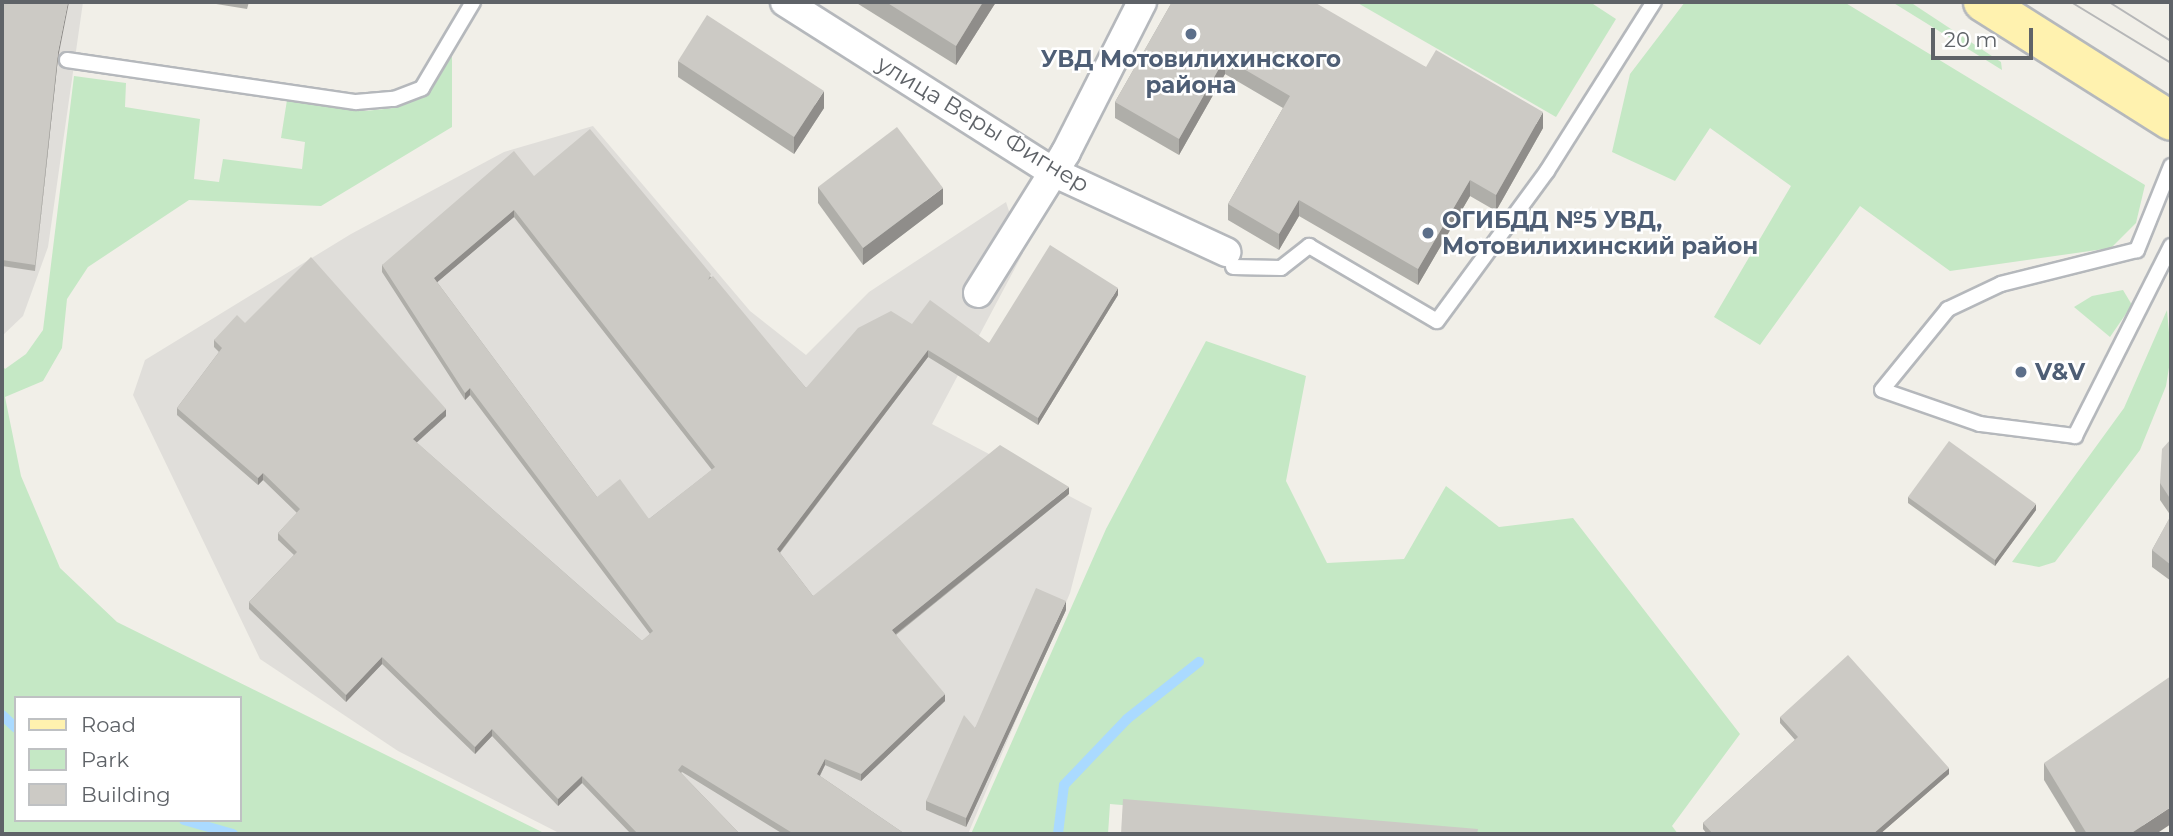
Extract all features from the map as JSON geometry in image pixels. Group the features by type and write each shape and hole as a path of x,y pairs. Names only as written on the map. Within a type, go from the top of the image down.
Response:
{"main road":[{"path":"2004,7 2171,121"}],"street":[{"name":"улица Веры Фигнер","path":"785,2 1053,172 1229,259"},
{"path":"978,293 1053,172 1142,2"}],"lane":[{"path":"67,60 356,102 394,99 422,88 473,2"},
{"path":"1229,259 1282,268 1309,246 1437,321 1547,171 1654,2"},
{"path":"2171,166 2137,250 2001,284 1948,309 1882,390 1980,424 2075,436 2171,246"}],"shaded area":[{"path":"2,2 83,2 48,247 23,316 2,336"},
{"path":"593,126 750,311 806,355 869,292 1006,202 1023,253 932,424 1092,508 1070,593 968,834 561,834 398,751 260,659 133,395 145,360 351,234 504,152"}],"green space":[{"path":"1356,2 1590,2 1616,19 1556,117"},
{"path":"1685,2 1844,2 2145,185 2136,223 2111,248 1950,271 1860,206 1760,345 1714,317 1791,186 1710,128 1675,181 1612,152 1630,74"},
{"path":"1892,2 1910,2 2001,62 2002,70"},
{"path":"452,50 452,127 321,206 189,200 88,267 67,299 62,348 43,381 5,397 21,476 60,568 117,622 546,834 2,834 2,365 5,369 26,354 43,330 74,76 126,83 125,107 200,119 194,179 219,182 223,159 302,169 305,142 281,138 287,100 365,111 394,108 424,97"},
{"path":"2123,290 2132,305 2110,337 2074,307 2092,296"},
{"path":"2167,310 2171,355 2166,386 2140,450 2055,562 2039,567 2012,562 2124,408"},
{"path":"1206,341 1306,376 1286,481 1327,563 1404,559 1446,486 1499,527 1573,518 1740,734 1672,826 1678,834 1467,834 1110,804 1108,834 971,834 1106,529"}],"building":[{"path":"2,2 68,2 58,52 35,265 2,260"},
{"path":"886,2 983,2 956,46"},
{"path":"1172,2 1314,2 1426,67 1436,50 1543,112 1496,195 1470,180 1418,269 1299,200 1279,234 1228,204 1290,96 1225,58 1179,139 1115,102"},
{"path":"707,15 824,91 794,137 678,61"},
{"path":"897,127 943,188 863,248 818,187"},
{"path":"590,129 711,274 708,280 713,276 806,388 858,328 891,311 912,324 930,300 989,343 1050,245 1118,288 1038,418 928,350 777,549 813,596 1000,445 1069,487 892,630 945,694 861,774 825,759 817,774 905,834 794,834 682,765 678,770 740,834 638,834 582,776 558,799 492,729 475,747 382,657 346,695 249,602 297,552 278,533 300,509 263,473 258,478 177,408 222,348 214,340 237,315 245,323 311,257 446,409 413,439 642,641 653,631 470,388 465,393 382,265 514,151 534,176","holes":["514,210 715,467 649,519 620,479 597,497 434,278"]},
{"path":"2171,439 2171,500 2160,483 2162,449"},
{"path":"1949,441 2036,504 1995,560 1908,497"},
{"path":"2171,515 2171,565 2152,550"},
{"path":"1036,588 1066,601 966,818 926,801 964,715 975,728"},
{"path":"1848,655 1949,768 1873,834 1713,834 1703,823 1798,737 1780,717"},
{"path":"2171,676 2171,807 2130,834 2087,834 2044,763"},
{"path":"1123,799 1478,829 1477,834 1121,834"}],"waterway":[{"path":"1058,834 1064,785 1127,719 1199,662"},
{"path":"2,715 14,726"},
{"path":"191,822 233,834"}],"tram line":[{"path":"2071,2 2171,63"},
{"path":"2109,2 2171,41"}],"place":[{"name":"УВД Мотовилихинского района","path":"1191,34"},
{"name":"ОГИБДД №5 УВД, Мотовилихинский район","path":"1428,233"},
{"name":"V&V","path":"2021,372"}]}
